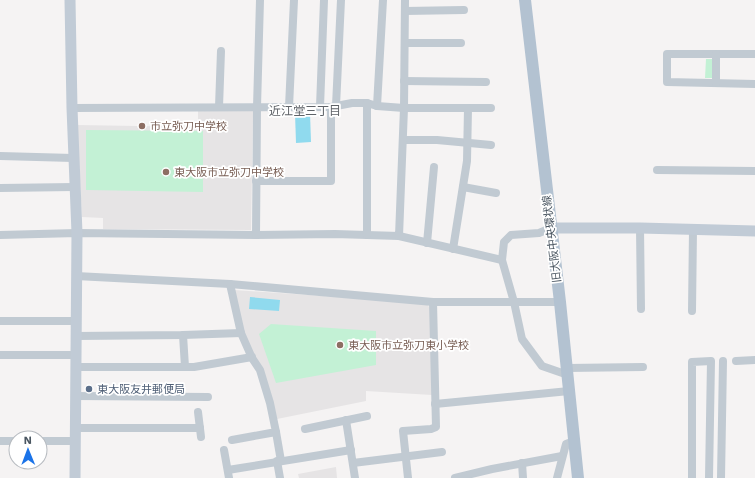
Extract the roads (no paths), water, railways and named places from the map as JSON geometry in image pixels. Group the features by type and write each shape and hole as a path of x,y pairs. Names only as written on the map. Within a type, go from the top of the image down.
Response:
{"main road":[{"name":"旧大阪中央環状線","path":"525,0 560,302 578,478"}],"street":[{"path":"70,0 74,187 77,233 75,478"},
{"path":"256,235 256,107 260,0"},
{"path":"289,107 294,0"},
{"path":"320,107 324,0"},
{"path":"256,180 331,181 341,0"},
{"path":"377,106 383,0"},
{"path":"400,236 404,108 405,0"},
{"path":"405,11 464,10"},
{"path":"405,43 462,43"},
{"path":"219,107 221,51"},
{"path":"755,54 667,54 667,82 755,84"},
{"path":"716,54 716,83"},
{"path":"404,81 486,82"},
{"path":"72,108 320,107 352,103 367,103 377,106 404,108 491,108"},
{"path":"367,103 367,235"},
{"path":"453,249 467,161 468,108"},
{"path":"403,140 437,140 467,144 491,145"},
{"path":"0,156 74,158"},
{"path":"427,243 434,167"},
{"path":"657,170 755,172"},
{"path":"0,188 74,187"},
{"path":"463,187 496,194"},
{"path":"643,367 567,372 542,366 522,339 514,302 502,260 504,242 511,236 539,233 551,228 640,228 755,231"},
{"path":"640,228 641,309"},
{"path":"692,311 693,230"},
{"path":"0,235 77,233 400,236 502,260"},
{"path":"76,276 230,284 433,302 560,302"},
{"path":"230,284 241,333 260,370 270,403 276,432 280,478"},
{"path":"408,478 403,431 436,427 433,302"},
{"path":"0,321 76,321"},
{"path":"76,336 241,333"},
{"path":"183,335 185,367"},
{"path":"0,355 76,355"},
{"path":"76,367 194,367 252,356"},
{"path":"736,361 755,360"},
{"path":"692,478 692,362 711,361 709,478"},
{"path":"721,478 724,361"},
{"path":"435,404 569,391"},
{"path":"76,396 208,397"},
{"path":"198,412 201,437"},
{"path":"305,429 367,416"},
{"path":"346,420 355,478"},
{"path":"76,428 200,428"},
{"path":"232,440 276,432"},
{"path":"48,441 76,441"},
{"path":"557,478 566,444 574,441"},
{"path":"224,450 228,474 279,461 351,450"},
{"path":"353,463 442,452"},
{"path":"455,478 562,456"},
{"path":"522,463 523,478"}],"water":[{"path":"295,113 310,113 311,142 296,143"},
{"path":"250,297 280,300 279,311 249,309"}],"place":[{"name":"市立弥刀中学校","path":"142,126"},
{"name":"東大阪市立弥刀中学校","path":"166,172"},
{"name":"東大阪市立弥刀東小学校","path":"340,345"},
{"name":"東大阪友井郵便局","path":"89,389"}],"district":[{"name":"近江堂三丁目","path":"305,111"}]}
